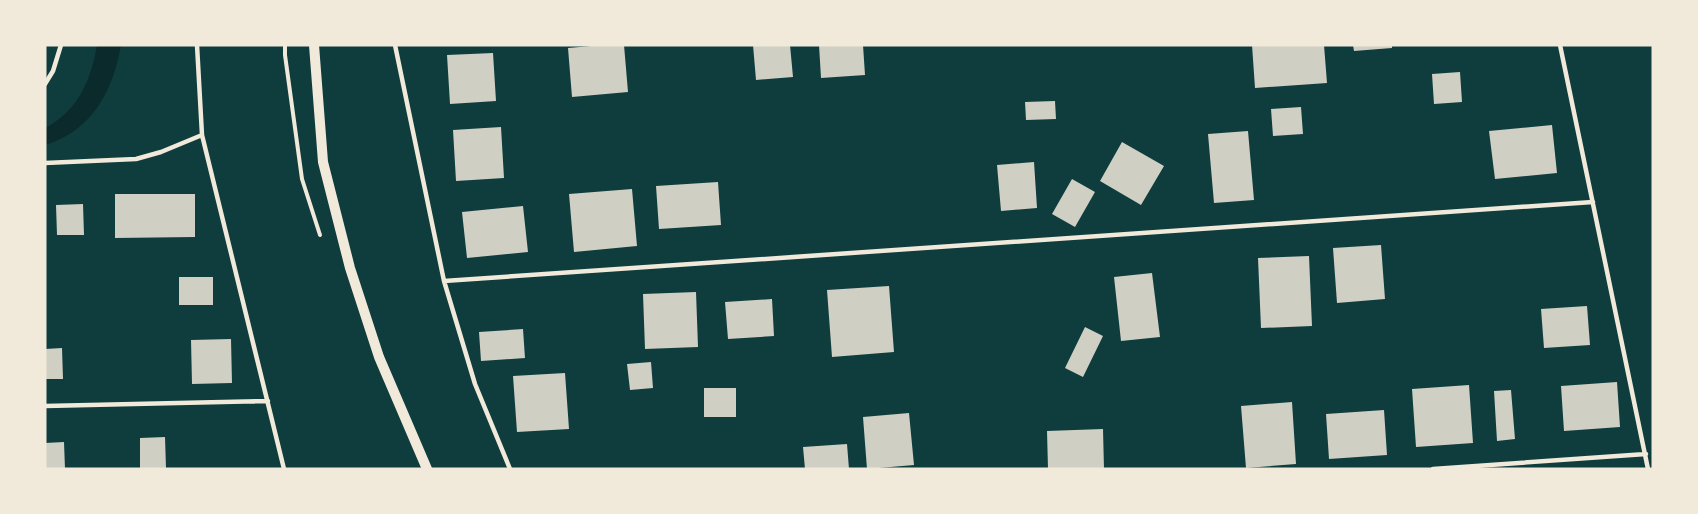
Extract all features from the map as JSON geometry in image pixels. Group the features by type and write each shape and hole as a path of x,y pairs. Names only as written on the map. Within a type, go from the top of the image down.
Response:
{"street":[{"path":"314,45 323,162 350,268 379,357 427,469"}],"lane":[{"path":"45,84 61,45"},
{"path":"196,45 202,135 284,469"},
{"path":"395,45 444,281 475,384 510,469"},
{"path":"1560,45 1648,469"},
{"path":"45,163 136,159 161,152 202,135"},
{"path":"444,281 1593,202"},
{"path":"45,406 268,400"},
{"path":"1433,469 1646,454"}],"water":[{"path":"97,45 121,45 106,93 98,107 76,130 45,145 45,128 66,113 87,82"}],"building":[{"path":"624,45 628,92 572,97 568,48"},
{"path":"753,45 790,45 793,77 756,80"},
{"path":"819,45 863,45 865,75 821,78"},
{"path":"1252,45 1324,45 1327,83 1255,88"},
{"path":"1353,45 1392,45 1392,48 1354,51"},
{"path":"493,53 496,101 450,104 447,55"},
{"path":"1460,72 1462,102 1434,104 1432,74"},
{"path":"1055,101 1056,119 1026,120 1025,102"},
{"path":"1301,107 1303,134 1273,136 1271,109"},
{"path":"1552,125 1557,173 1495,179 1489,131"},
{"path":"501,127 504,178 456,181 453,130"},
{"path":"1248,131 1254,200 1214,203 1208,134"},
{"path":"1122,142 1164,166 1141,205 1100,181"},
{"path":"1034,162 1037,208 1001,211 997,165"},
{"path":"1072,179 1095,192 1075,227 1052,214"},
{"path":"718,182 721,225 659,229 656,186"},
{"path":"632,189 637,246 574,252 569,194"},
{"path":"115,194 195,194 195,237 115,238"},
{"path":"83,204 84,235 57,235 56,205"},
{"path":"523,206 528,252 467,258 462,212"},
{"path":"1381,245 1385,299 1337,303 1333,248"},
{"path":"1309,256 1312,326 1261,328 1258,258"},
{"path":"1152,273 1160,337 1121,341 1114,277"},
{"path":"179,277 213,277 213,305 179,305"},
{"path":"889,286 894,352 832,357 827,290"},
{"path":"696,292 698,347 645,349 643,294"},
{"path":"772,299 774,336 728,339 725,302"},
{"path":"1587,306 1590,345 1544,348 1541,309"},
{"path":"1085,327 1103,336 1083,377 1065,368"},
{"path":"523,329 525,358 481,361 479,332"},
{"path":"231,339 232,383 192,384 191,340"},
{"path":"62,348 63,379 45,379 45,349"},
{"path":"651,362 653,388 630,390 627,364"},
{"path":"565,373 569,429 517,432 513,376"},
{"path":"1617,382 1620,427 1564,431 1561,386"},
{"path":"1469,385 1473,443 1416,447 1412,389"},
{"path":"704,388 736,388 736,417 704,417"},
{"path":"1511,390 1515,439 1497,441 1494,391"},
{"path":"1292,402 1296,464 1246,468 1241,406"},
{"path":"1384,410 1387,455 1329,459 1326,414"},
{"path":"909,413 914,465 867,469 863,417"},
{"path":"1103,429 1104,469 1048,469 1047,431"},
{"path":"165,437 166,468 140,468 140,438"},
{"path":"64,442 65,469 45,469 45,443"},
{"path":"847,444 849,469 805,469 803,447"}]}
